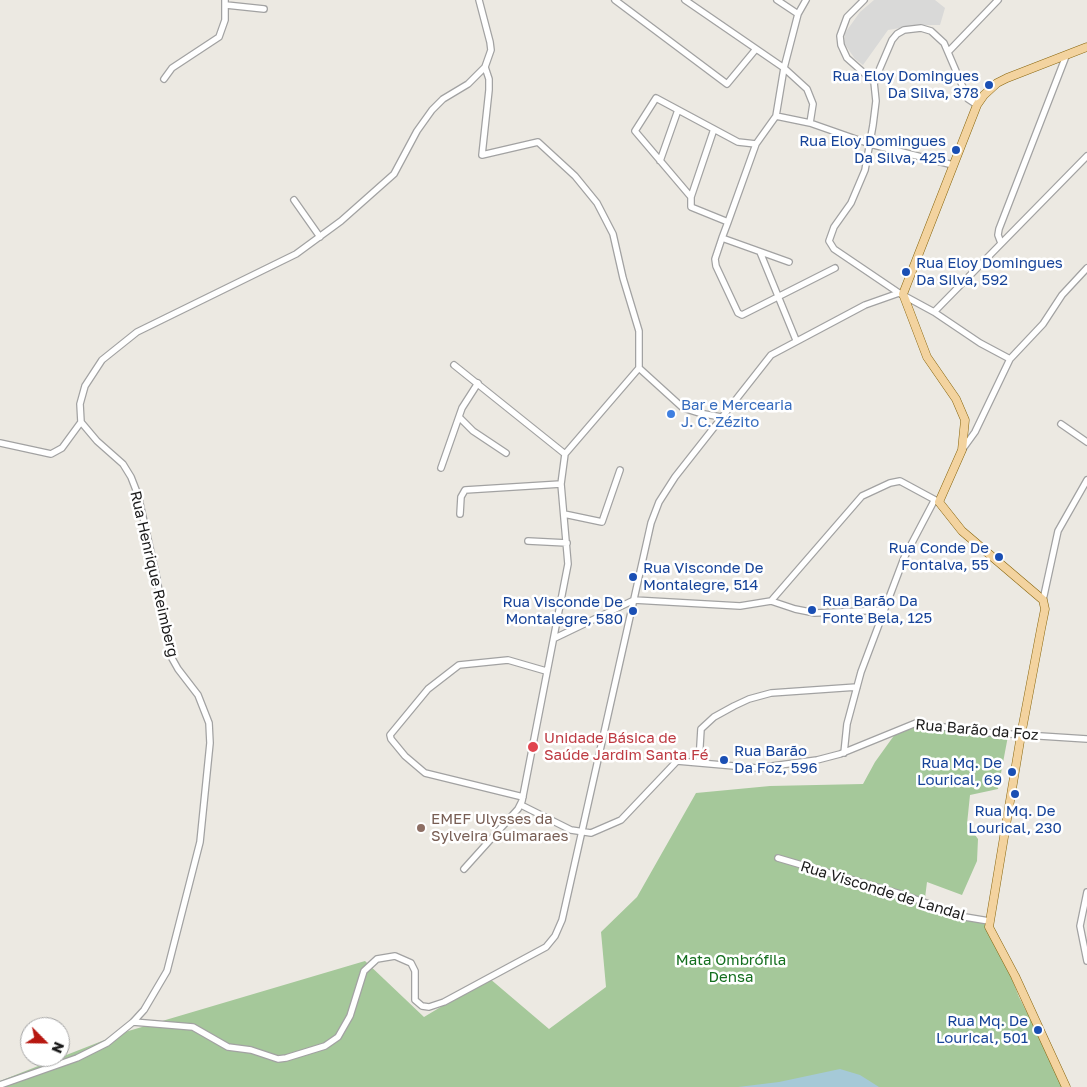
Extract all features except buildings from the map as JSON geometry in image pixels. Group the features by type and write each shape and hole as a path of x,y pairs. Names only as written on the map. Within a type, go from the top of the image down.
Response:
{"main road":[{"path":"1066,1087 1015,976 990,927 989,921 1045,609 1043,600 962,531 936,501 962,450 966,429 964,415 927,357 901,294 977,105 984,95 997,83 1087,47"}],"street":[{"path":"0,443 51,454 62,448 82,422 82,395 89,378 102,360 149,325 279,264 320,237 394,174 417,131 432,110 444,99 468,84 485,67 491,50 479,0"},
{"path":"615,0 727,84 756,49"},
{"path":"685,0 784,68 807,89 813,104 810,123"},
{"path":"777,0 798,14"},
{"path":"806,0 798,14 784,68 776,116 756,144 715,259 716,266 738,313 742,315 835,268"},
{"path":"864,0 847,17 840,36 841,45 847,58 874,82"},
{"path":"948,52 998,0"},
{"path":"164,79 172,68 219,37 225,3 264,9"},
{"path":"977,105 968,99 948,52 938,36 931,31 921,28 904,30 892,40 874,82 876,101 870,144 859,187 851,203 834,227 829,241 834,249 901,294 934,312 980,343 1010,359"},
{"path":"1001,243 998,235 999,229 1066,56"},
{"path":"464,870 521,805 568,564 568,544 561,484 565,454 639,368 639,331 623,278 616,245 606,219 586,188 538,142 482,155 489,90 489,78 485,67"},
{"path":"691,197 635,131 656,98 738,142 756,144"},
{"path":"660,161 678,110"},
{"path":"776,116 810,123 870,144 954,165"},
{"path":"714,129 691,197 691,207 728,222"},
{"path":"934,312 983,264 1001,243 1024,223 1087,156"},
{"path":"294,200 320,237"},
{"path":"722,238 789,262"},
{"path":"760,252 796,340"},
{"path":"962,450 975,432 1010,359 1043,324 1062,295 1087,268"},
{"path":"133,1022 193,1028 228,1047 278,1059 297,1056 325,1046 338,1037 350,1016 367,967 377,959 388,956 403,958 411,963 415,971 415,1000 422,1006 432,1006 538,951 551,942 562,920 655,511 676,477 771,355 796,340 865,305 901,294"},
{"path":"454,365 565,454"},
{"path":"639,368 684,408 699,414 722,417"},
{"path":"441,468 459,417 478,383"},
{"path":"459,417 473,430 506,453"},
{"name":"Rua Henrique Reimberg","path":"0,1085 91,1051 116,1037 133,1022 154,995 167,970 193,876 200,842 210,733 207,715 198,695 178,669 169,653 157,579 138,495 131,478 123,464 97,441 82,422"},
{"path":"1061,424 1087,442"},
{"path":"564,514 602,522 620,470"},
{"path":"1043,600 1058,531 1087,480"},
{"path":"771,601 862,496 890,483 900,481 936,501 908,550 884,610 856,687 845,733 844,753"},
{"path":"460,514 462,493 469,488 561,484"},
{"path":"528,541 568,544"},
{"path":"555,638 634,600 740,606 771,601 795,610 815,613 884,610"},
{"path":"522,797 424,773 405,756 390,735 428,690 459,665 508,660 546,671"},
{"path":"699,762 700,732 705,724 714,717 747,700 760,695 856,687"},
{"name":"Rua Barão da Foz","path":"582,833 601,830 621,820 677,760 757,768 817,760 844,753 916,723 978,732 1087,739"},
{"path":"521,805 570,830 582,833"},
{"name":"Rua Visconde de Landal","path":"778,858 904,895 965,917 989,921"},
{"path":"1087,892 1080,926 1087,961"}],"shaded area":[{"path":"874,0 935,0 945,8 940,25 918,25 888,30 863,65 855,59 844,43 845,33 860,12"}],"green space":[{"name":"Mata Ombrófila Densa","path":"912,724 1008,736 998,789 970,795 967,824 978,839 977,861 962,895 927,882 925,898 793,864 991,926 1019,997 1065,1087 0,1087 0,1081 36,1067 70,1067 70,1054 125,1032 365,961 424,1017 489,978 549,1029 606,987 601,932 637,897 696,793 770,786 863,784 875,762 898,730"}],"water":[{"path":"840,1069 860,1075 879,1087 738,1087 779,1082"}],"place":[{"name":"Rua Eloy Domingues Da Silva, 378","path":"989,85"},
{"name":"Rua Eloy Domingues Da Silva, 425","path":"956,150"},
{"name":"Rua Eloy Domingues Da Silva, 592","path":"906,272"},
{"name":"Bar e Mercearia J. C. Zézito","path":"671,414"},
{"name":"Rua Conde De Fontalva, 55","path":"999,557"},
{"name":"Rua Visconde De Montalegre, 514","path":"633,577"},
{"name":"Rua Barão Da Fonte Bela, 125","path":"812,610"},
{"name":"Rua Visconde De Montalegre, 580","path":"633,611"},
{"name":"Unidade Básica de Saúde Jardim Santa Fé","path":"533,747"},
{"name":"Rua Barão Da Foz, 596","path":"724,760"},
{"name":"Rua Mq. De Lourical, 69","path":"1012,772"},
{"name":"Rua Mq. De Lourical, 230","path":"1015,794"},
{"name":"EMEF Ulysses da Sylveira Guimaraes","path":"421,828"},
{"name":"Rua Mq. De Lourical, 501","path":"1038,1030"}]}
